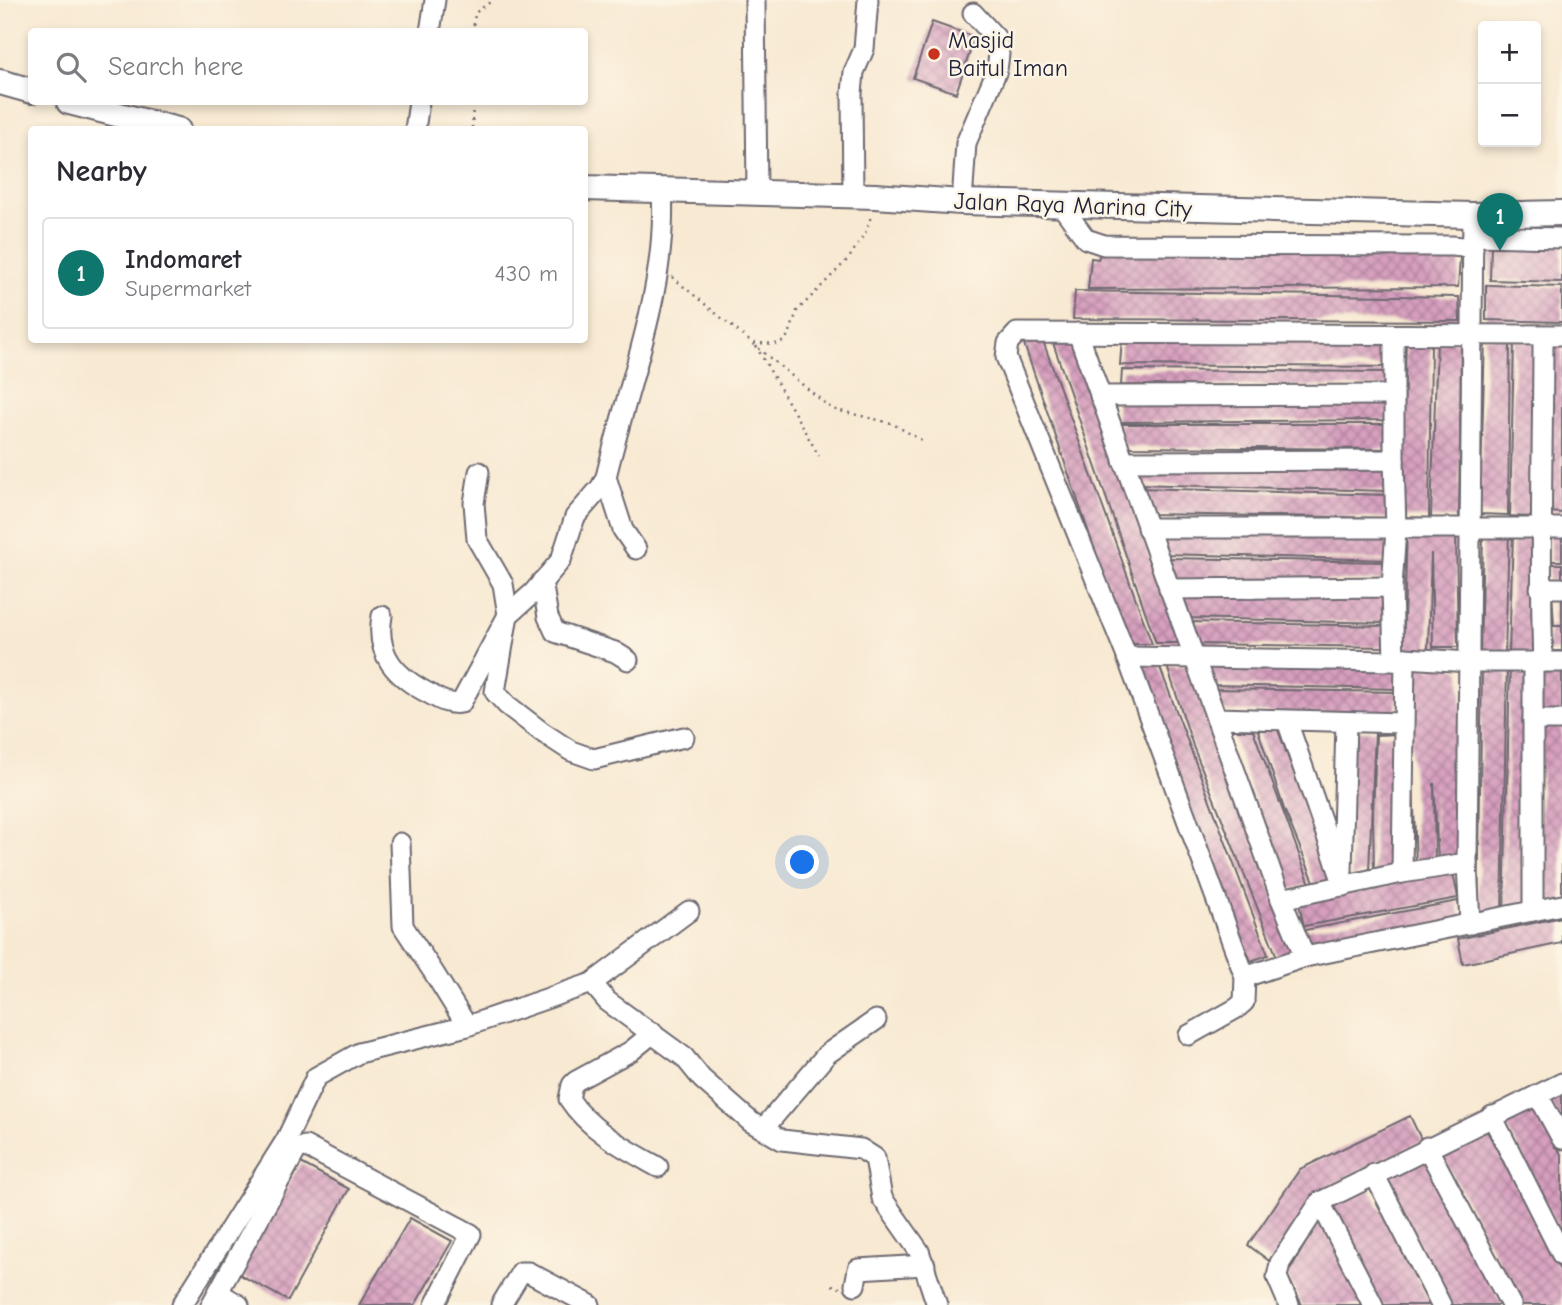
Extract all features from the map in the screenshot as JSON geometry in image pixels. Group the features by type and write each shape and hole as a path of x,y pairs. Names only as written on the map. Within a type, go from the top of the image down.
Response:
{"main road":[{"path":"0,82 28,90"},
{"path":"81,105 162,126"},
{"name":"Jalan Raya Marina City","path":"588,188 1061,205 1473,233 1562,213"}],"street":[{"path":"431,28 435,0"},
{"path":"755,0 757,194"},
{"path":"864,196 852,93 854,72 864,49 868,0"},
{"path":"962,202 966,142 996,70 999,54 996,38 973,13"},
{"path":"416,126 419,105"},
{"path":"382,615 380,631 384,652 398,673 414,686 452,704 461,703 508,615 561,559 575,517 601,488 606,477 648,322 664,224 662,191"},
{"path":"1061,205 1086,239 1104,245 1452,246 1473,233 1562,238"},
{"path":"1470,924 1467,863 1473,233"},
{"path":"1189,1035 1244,1002 1245,977 1127,657 1006,357 1008,343 1017,333 1553,335 1552,528 1540,588 1546,662 1533,720 1533,911"},
{"path":"1078,334 1281,900 1305,957"},
{"path":"1394,335 1396,529 1392,587 1403,723 1402,873"},
{"path":"1100,396 1393,395"},
{"path":"1123,461 1394,460"},
{"path":"480,472 474,503 477,539 503,584 508,615 495,692 507,705 542,732 571,751 594,759 684,737"},
{"path":"606,477 623,530 636,549"},
{"path":"1147,528 1552,528"},
{"path":"542,581 548,617 555,632 615,652 628,660"},
{"path":"1169,589 1392,587"},
{"path":"1540,588 1562,588"},
{"path":"1127,657 1546,662"},
{"path":"1216,718 1403,723"},
{"path":"1533,720 1562,720"},
{"path":"1287,721 1343,886"},
{"path":"1343,886 1346,722"},
{"path":"400,843 403,926 467,1026"},
{"path":"1281,900 1402,873 1467,863"},
{"path":"1245,977 1305,957 1562,905"},
{"path":"182,1305 286,1140 316,1077 359,1053 467,1026 592,983 689,911"},
{"path":"592,983 607,1001 684,1057 702,1079 751,1122 782,1140 861,1149 875,1158 882,1198 919,1251 937,1305"},
{"path":"763,1129 827,1054 876,1020"},
{"path":"653,1033 631,1051 576,1081 572,1085 569,1099 578,1112 614,1142 658,1167"},
{"path":"1289,1305 1277,1277 1280,1263 1320,1202 1427,1147 1562,1083"},
{"path":"1538,1095 1562,1139"},
{"path":"1492,1116 1562,1255"},
{"path":"239,1305 215,1299 297,1149 305,1146 471,1234 435,1305"},
{"path":"1427,1147 1511,1305"},
{"path":"1374,1174 1441,1305"},
{"path":"1320,1202 1373,1305"},
{"path":"855,1285 858,1269 925,1265"},
{"path":"501,1305 522,1272 528,1272 590,1305"}],"path":[{"path":"473,28 475,13 493,0"},
{"path":"472,105 472,126"},
{"path":"754,343 779,344 789,335 797,311 849,258 867,230 864,196"},
{"path":"658,267 832,409 891,423 923,441"},
{"path":"754,343 819,456"}],"building":[{"path":"932,22 975,37 956,93 913,78"},
{"path":"1104,245 1452,246 1460,258 1458,287 1088,289 1091,258 1098,259"},
{"path":"1491,245 1562,245 1562,282 1490,280"},
{"path":"1486,285 1562,287 1562,322 1486,320"},
{"path":"1075,291 1459,297 1460,321 1073,319"},
{"path":"1485,337 1510,338 1508,515 1480,514"},
{"path":"1122,338 1387,340 1390,367 1120,365"},
{"path":"1552,338 1562,338 1562,513 1549,512"},
{"path":"1052,340 1072,340 1181,643 1156,643"},
{"path":"1023,341 1043,341 1152,644 1127,644"},
{"path":"1406,341 1431,342 1429,518 1401,517"},
{"path":"1437,341 1461,342 1459,518 1431,518"},
{"path":"1514,341 1538,342 1535,517 1510,516"},
{"path":"1122,370 1390,372 1391,387 1121,385"},
{"path":"1389,401 1389,420 1117,422 1116,402"},
{"path":"1117,424 1390,424 1391,449 1124,447"},
{"path":"1128,461 1389,464 1388,491 1135,484"},
{"path":"1138,488 1388,495 1388,518 1151,514"},
{"path":"1549,528 1562,528 1562,561 1551,561"},
{"path":"1407,530 1456,536 1458,647 1433,647 1431,553 1428,649 1403,649"},
{"path":"1157,531 1390,534 1389,560 1164,554"},
{"path":"1509,534 1505,653 1480,653 1483,537"},
{"path":"1513,535 1536,539 1533,654 1509,653"},
{"path":"1166,558 1388,562 1388,581 1173,580"},
{"path":"1549,564 1562,564 1562,581 1549,581"},
{"path":"1178,590 1386,591 1386,623 1187,618"},
{"path":"1552,592 1562,592 1562,625 1554,625"},
{"path":"1187,622 1387,626 1386,647 1194,644"},
{"path":"1549,626 1562,626 1562,651 1548,651"},
{"path":"1431,659 1461,671 1463,862 1438,862 1434,783 1435,862 1416,865 1409,662 1432,670"},
{"path":"1203,662 1398,665 1398,689 1210,685"},
{"path":"1510,662 1531,665 1528,909 1504,914"},
{"path":"1482,664 1507,665 1502,914 1478,919"},
{"path":"1139,665 1159,665 1268,955 1251,961 1165,745"},
{"path":"1167,666 1187,666 1296,956 1279,962 1193,746"},
{"path":"1539,666 1562,666 1562,715 1539,715"},
{"path":"1213,689 1397,692 1396,716 1220,711"},
{"path":"1542,726 1562,727 1562,902 1539,907"},
{"path":"1231,730 1253,730 1310,884 1285,890"},
{"path":"1258,730 1278,730 1334,881 1315,884 1284,809"},
{"path":"1351,731 1375,731 1369,871 1352,877 1347,812"},
{"path":"1400,734 1393,870 1374,874 1376,735"},
{"path":"1453,872 1458,898 1304,926 1299,904"},
{"path":"1458,901 1461,920 1307,949 1305,930"},
{"path":"1562,917 1562,943 1463,964 1458,939"},
{"path":"1562,1091 1562,1123 1548,1098"},
{"path":"1534,1105 1562,1156 1562,1236 1503,1118"},
{"path":"1410,1116 1422,1141 1319,1191 1272,1263 1248,1245 1300,1169"},
{"path":"1486,1129 1562,1274 1562,1305 1522,1305 1440,1150"},
{"path":"1424,1156 1502,1305 1450,1305 1385,1179"},
{"path":"301,1163 349,1189 288,1301 237,1273"},
{"path":"1369,1187 1431,1305 1381,1305 1330,1205"},
{"path":"410,1218 452,1241 415,1305 359,1305"},
{"path":"1320,1218 1365,1305 1302,1305 1287,1275"}],"place":[{"name":"Masjid Baitul Iman","path":"934,54"},
{"name":"Indomaret","path":"1500,251"}]}
